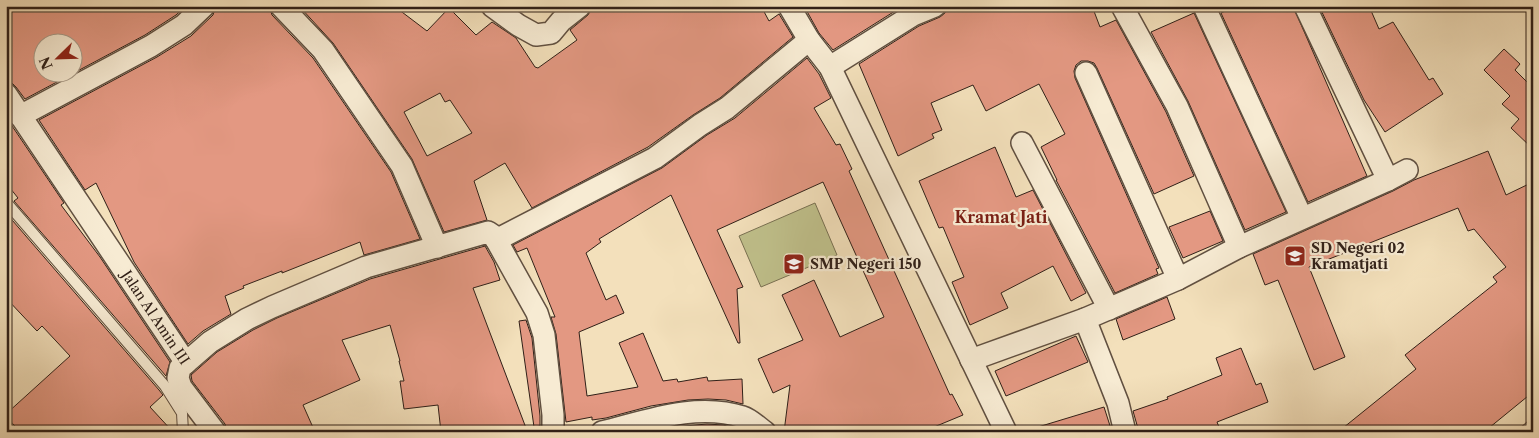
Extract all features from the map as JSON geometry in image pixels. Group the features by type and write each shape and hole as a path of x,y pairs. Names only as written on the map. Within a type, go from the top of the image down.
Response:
{"street":[{"path":"20,116 151,46 184,25 204,6"},
{"path":"281,6 323,50 402,166 437,247"},
{"path":"492,6 518,25 536,35 551,33 561,21 580,6"},
{"path":"789,6 809,40 830,67 1006,432"},
{"path":"830,67 911,11 935,6"},
{"path":"1204,6 1302,218"},
{"path":"1305,6 1388,180"},
{"path":"1128,8 1176,106 1240,247"},
{"path":"553,432 553,415 544,335 537,313 496,240 655,158 700,124 727,108 809,40"},
{"path":"1086,73 1178,280"},
{"name":"Jalan Al Amin III","path":"6,94 186,363 210,342 255,315 366,267 488,232 496,240"},
{"path":"1022,143 1109,309"},
{"path":"971,360 1085,319 1178,280 1240,247 1407,170"},
{"path":"1085,319 1118,403 1125,432"},
{"path":"186,363 180,368 178,378 181,387 215,432"},
{"path":"602,432 683,412 717,411 744,417 765,432"}],"lane":[{"path":"6,202 165,386 182,413 183,432"},
{"path":"1524,432 1533,424"}],"green space":[{"path":"815,203 837,255 761,287 739,236"}],"building":[{"path":"6,6 186,6 176,15 145,35 82,69 82,32 32,32 32,82 57,82 25,99 12,83 6,82"},
{"path":"216,6 269,6 272,15 313,58 391,172 420,239 364,255 360,242 282,273 282,271 243,286 244,288 225,296 231,314 203,331 188,344 134,262 96,183 85,190 39,120 157,57 191,36 213,15"},
{"path":"299,6 394,6 427,31 449,8 476,35 492,22 516,38 535,67 538,68 577,40 570,30 588,15 592,6 761,6 769,21 779,14 793,37 720,98 648,147 532,208 505,163 474,181 487,220 444,232 412,159 333,43","holes":["440,93 445,102 450,100 472,133 427,156 404,112"]},
{"path":"804,6 903,6 833,50 819,33"},
{"path":"947,6 1092,6 1100,27 1116,20 1166,112 1194,176 1154,194 1094,63 1081,61 1076,65 1074,71 1075,78 1159,268 1156,269 1158,274 1115,293 1056,180 1041,147 1065,134 1039,84 986,111 973,85 931,103 942,130 932,134 934,138 898,156 859,64 919,26 940,17 945,13"},
{"path":"1236,6 1293,6 1367,176 1308,202 1221,13"},
{"path":"1319,6 1369,6 1379,29 1393,22 1429,80 1433,78 1443,94 1385,132 1364,100"},
{"path":"1194,13 1286,212 1245,230 1188,101 1151,32"},
{"path":"1504,49 1520,64 1515,70 1533,88 1533,149 1511,128 1519,119 1502,104 1510,96 1484,70"},
{"path":"807,58 819,74 831,98 814,108 836,145 840,144 852,169 849,171 950,395 952,394 963,415 922,432 784,432 790,385 773,393 758,359 803,340 782,295 814,280 840,337 884,317 823,182 717,230 743,287 737,289 740,343 738,343 671,195 599,239 601,242 586,253 606,300 616,295 624,313 579,332 587,396 638,387 619,343 643,333 663,381 677,379 678,382 707,377 708,381 742,379 743,404 726,400 688,400 651,406 606,418 592,420 592,417 566,422 556,334 551,317 555,317 527,248 517,252 513,245 662,168 707,135 735,118"},
{"path":"6,117 64,203 61,205 100,257 170,362 166,376 14,201 18,198 6,183"},
{"path":"995,147 1016,197 1033,190 1086,293 1071,301 1053,266 1001,293 1008,308 970,325 952,282 964,277 943,227 939,228 919,181"},
{"path":"1488,151 1506,195 1533,182 1533,392 1484,432 1338,432 1416,369 1405,355 1497,282 1493,277 1506,267 1474,229 1468,231 1458,208 1309,267 1345,357 1314,370 1278,280 1265,285 1253,254 1414,180"},
{"path":"1210,211 1223,241 1183,258 1169,227"},
{"path":"6,213 163,395 150,407 173,432 20,432 6,416 70,356 42,326 37,331 6,298"},
{"path":"485,246 494,262 500,280 473,288 526,428 494,432 441,432 438,405 404,409 400,381 404,381 390,325 342,340 360,380 303,405 315,432 227,432 225,424 192,381 191,375 217,352 277,318 370,279"},
{"path":"1167,297 1175,319 1123,340 1116,319"},
{"path":"526,320 532,338 540,416 540,426 534,427 519,321"},
{"path":"1076,336 1088,362 1006,396 995,371"},
{"path":"1241,348 1256,385 1261,383 1268,402 1217,422 1221,432 1139,432 1133,411 1168,399 1167,397 1222,375 1216,358"},
{"path":"1104,407 1112,432 1039,432 1038,427"},
{"path":"707,424 723,425 739,429 741,432 652,432 674,427"}],"place":[{"name":"SD Negeri 02 Kramatjati","path":"1295,256"},
{"name":"SMP Negeri 150","path":"794,264"}],"district":[{"name":"Kramat Jati","path":"1001,217"}]}
